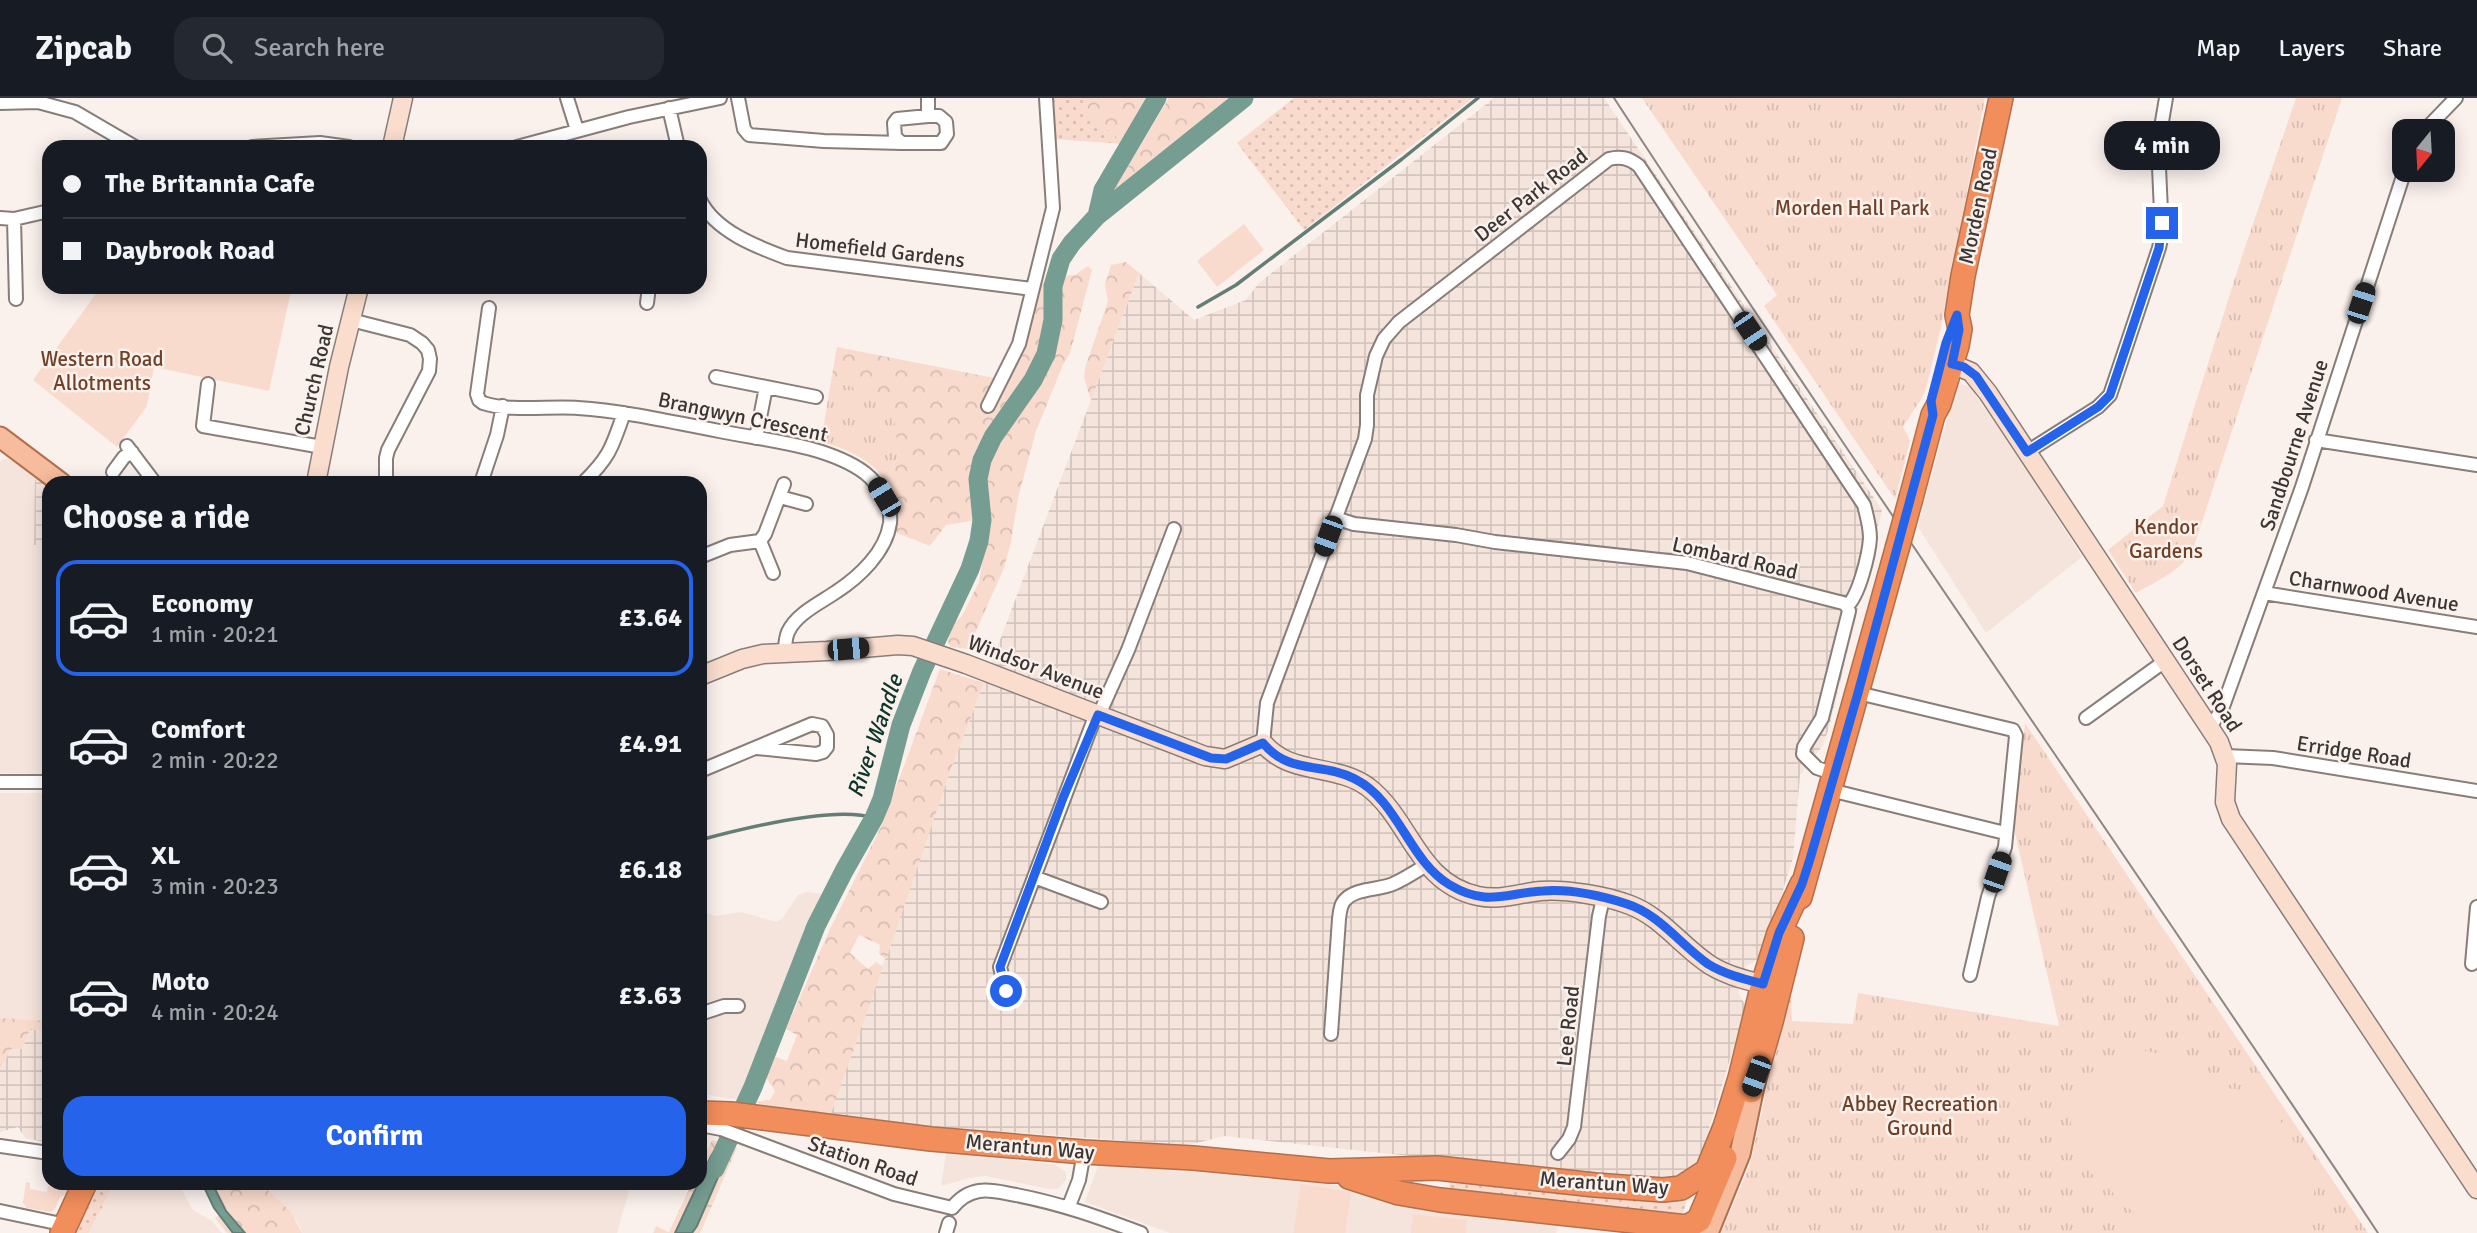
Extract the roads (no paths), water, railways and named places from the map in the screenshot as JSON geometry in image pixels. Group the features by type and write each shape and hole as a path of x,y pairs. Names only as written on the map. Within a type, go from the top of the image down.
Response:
{"highway":[{"name":"Morden Road","path":"1933,415 1931,401 1946,343 1957,315 2001,98"},
{"name":"Morden Road","path":"1707,1171 1725,1127 1771,986 1858,693 1933,415 1940,404 1952,364 1959,330 1957,315"},
{"name":"Morden Road","path":"1664,1225 1694,1231 1707,1204 1756,1076 1771,986"},
{"name":"Merantun Way","path":"707,1109 726,1121"},
{"name":"Merantun Way","path":"707,1115 762,1132 931,1139 1329,1171 1437,1168 1663,1190 1686,1186 1707,1171"},
{"name":"Merantun Way","path":"1329,1171 1399,1193 1440,1200 1664,1225"},
{"path":"64,1229 82,1190"}],"main road":[{"path":"0,437 52,476"},
{"name":"Morden Road","path":"1707,1171 1707,1204"},
{"path":"1663,1190 1707,1204"}],"street":[{"path":"394,140 403,98"},
{"path":"567,98 577,130"},
{"path":"542,140 720,98"},
{"path":"738,98 744,130 749,135 824,141 902,143 941,143 948,128 946,122 939,116 897,119 893,131 902,143"},
{"path":"928,98 928,116"},
{"path":"988,406 1018,344 1053,208 1046,98"},
{"path":"2027,452 2098,407 2110,395 2162,234 2158,145 2166,98"},
{"path":"2436,119 2456,98"},
{"path":"0,103 38,102 75,112 121,140"},
{"path":"669,108 676,140"},
{"name":"Deer Park Road","path":"1263,743 1267,703 1365,439 1370,373 1384,339 1399,322 1609,159 1630,159 1639,166 1864,505 1870,538 1857,590 1852,602 1847,606"},
{"name":"Sandbourne Avenue","path":"2208,727 2221,712 2264,593 2400,182"},
{"name":"Homefield Gardens","path":"707,211 726,228 768,251 787,258 1032,289"},
{"path":"0,218 14,219 42,213"},
{"path":"14,219 16,299"},
{"name":"Church Road","path":"317,476 357,294"},
{"path":"647,303 648,294"},
{"name":"Brangwyn Crescent","path":"489,308 477,394 483,403 624,413 756,438 828,454 864,473 876,484 889,508 890,520 884,545 849,583 809,609 792,626 787,634 785,653"},
{"path":"351,320 416,338 428,350 430,359 426,379 388,450 386,476"},
{"name":"Dorset Road","path":"1952,364 1964,367 1976,376 2208,727 2225,756 2225,802 2231,819 2477,1189"},
{"path":"716,377 816,397"},
{"path":"208,384 202,426 322,447"},
{"path":"756,438 766,387"},
{"path":"484,476 498,436 503,406"},
{"path":"590,476 610,453 624,413"},
{"path":"2316,440 2477,465"},
{"path":"113,472 129,449 150,476"},
{"path":"773,573 760,541 784,484"},
{"path":"780,497 806,504"},
{"name":"Lombard Road","path":"1335,519 1354,524 1495,542 1686,563 1847,606"},
{"path":"1006,991 1000,967 1073,773 1128,650 1174,529"},
{"path":"707,554 730,545 760,541"},
{"name":"Charnwood Avenue","path":"2264,593 2477,627"},
{"path":"1847,606 1849,611 1822,718 1804,747 1803,754 1832,782 2005,834"},
{"name":"Windsor Avenue","path":"707,673 753,656 913,646 1217,759 1236,756 1263,743"},
{"path":"2086,718 2165,661"},
{"path":"1858,693 2012,730 2016,736 2005,847 1988,897 1970,975"},
{"path":"707,768 812,724 822,726 827,735 827,747 816,754 757,748"},
{"path":"1263,743 1272,754 1283,760 1306,768 1340,773 1369,789 1382,800 1427,865 1449,884 1479,896 1510,897 1542,891 1573,893 1628,904 1648,915 1710,965 1771,986"},
{"name":"Erridge Road","path":"2225,756 2273,758 2477,791"},
{"path":"0,782 42,782"},
{"path":"1331,1034 1342,902 1359,892 1395,883 1427,865"},
{"path":"1034,877 1101,902"},
{"name":"Lee Road","path":"1558,1153 1569,1139 1576,1116 1603,899"},
{"path":"2472,964 2477,907"},
{"path":"707,1012 724,1006 738,1006"},
{"name":"Station Road","path":"707,1124 726,1121 739,1136 762,1132 894,1194 952,1208 961,1198 987,1190 1069,1206"},
{"path":"0,1146 42,1152"},
{"path":"1084,1152 1079,1180 1069,1206 1141,1233"},
{"path":"0,1211 64,1229"}],"waterway":[{"name":"River Wandle","path":"1097,216 1103,190 1157,98"},
{"name":"River Wandle","path":"715,1169 753,1087 816,926 874,818 882,799 901,725 922,671 970,569 982,520 978,479 982,460 993,437 1033,380 1046,354 1053,320 1053,286 1061,259 1097,216 1244,98"},
{"path":"1198,307 1236,285 1478,98"},
{"path":"707,838 813,816 836,814 874,818"}],"tram line":[{"path":"1614,98 1803,383 2378,1233"}],"park label":[{"name":"Morden Hall Park","path":"1852,208"},
{"name":"Western Road Allotments","path":"102,371"},
{"name":"Kendor Gardens","path":"2166,539"},
{"name":"Abbey Recreation Ground","path":"1920,1116"}]}
